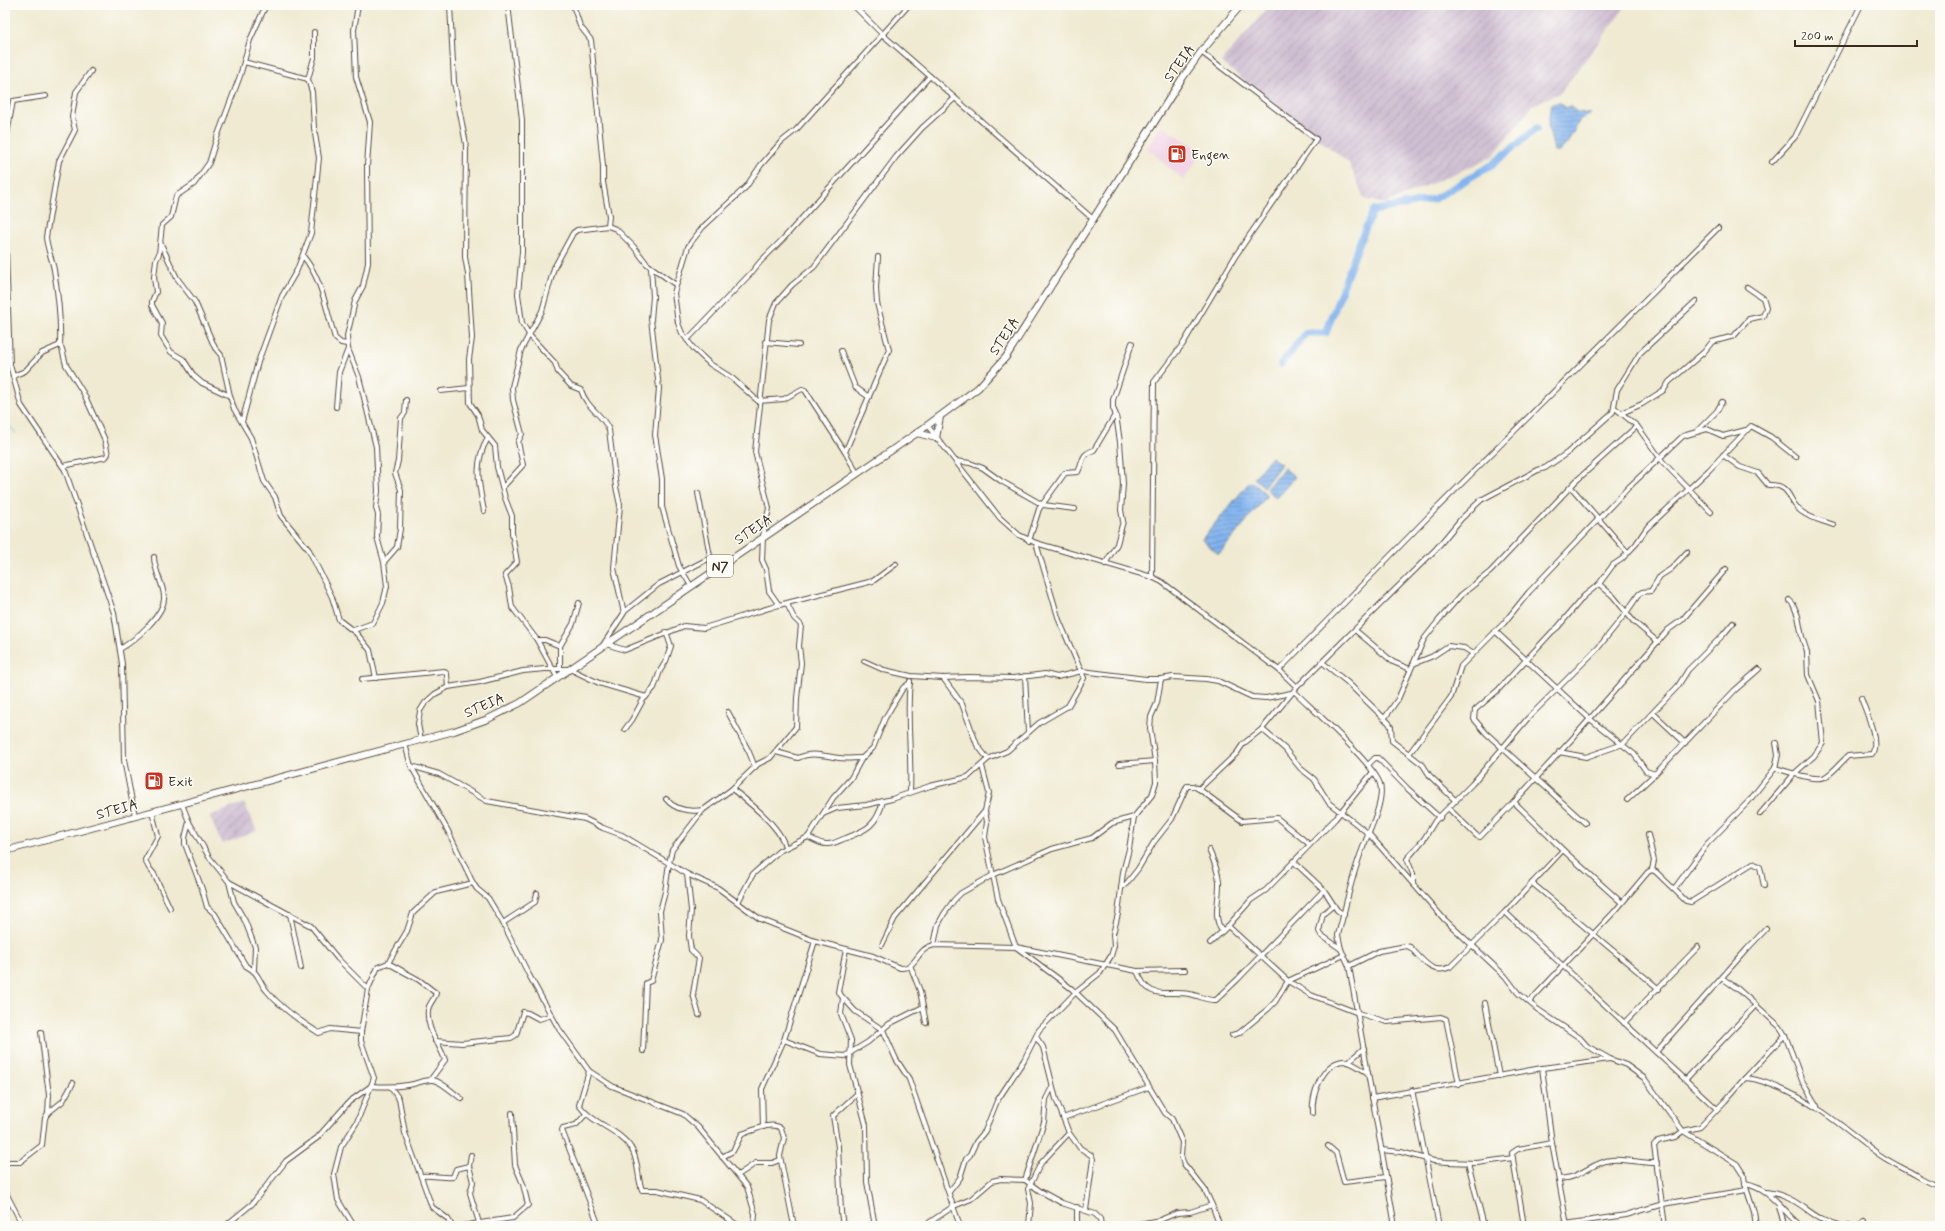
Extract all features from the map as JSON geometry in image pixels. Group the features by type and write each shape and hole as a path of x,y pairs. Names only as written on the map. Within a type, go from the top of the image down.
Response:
{"main road":[{"name":"STEIA","path":"5,852 454,731 494,716 520,702 917,433 978,388 1006,357 1181,80 1201,52 1241,5"},
{"path":"917,433 936,438 940,417"}],"street":[{"path":"230,396 202,383 194,376 183,359 172,352 164,341 161,336 162,323 152,305 156,292 154,277 156,260 159,254 162,225 171,217 175,197 194,184 209,163 244,62 250,40 266,5"},
{"path":"354,630 373,623 383,603 387,586 384,562 377,537 378,491 375,443 360,377 347,344 347,333 355,301 363,286 368,263 367,166 370,122 356,77 354,30 358,5"},
{"path":"450,5 454,82 466,144 465,256 468,274 472,338 468,359 471,406 478,415 482,430 495,446 497,467 505,498 512,516 512,534 517,562 516,565 506,573 505,577 509,587 512,607 537,640 557,677"},
{"path":"508,5 523,128 522,252 518,298 522,323 530,336 555,363 558,372 571,386 581,390 586,402 606,423 609,430 620,505 614,568 624,616 604,645 625,650 666,632 684,626 704,628 779,605 873,581 896,564"},
{"path":"573,5 580,26 591,40 603,166 603,182 609,216 608,226"},
{"path":"853,5 883,35 1093,219"},
{"path":"857,473 845,452 803,389 784,399 756,400 732,378 700,356 687,340 678,323 674,292 688,247 698,233 746,187 761,165 781,142 796,130 909,5"},
{"path":"1772,162 1795,138 1861,5"},
{"path":"242,422 258,362 282,296 295,276 311,232 319,158 314,128 312,92 308,79 314,58 314,32"},
{"path":"1152,577 1154,382 1183,344 1236,255 1316,139 1201,52"},
{"path":"244,62 308,79"},
{"path":"64,466 106,457 108,454 104,438 87,401 66,365 60,345 60,327 54,270 52,258 47,249 46,237 59,161 76,130 72,117 76,92 91,71"},
{"path":"687,340 783,239 930,76"},
{"path":"5,145 13,100 46,96"},
{"path":"779,605 769,591 766,569 762,560 763,536 769,508 755,452 766,358 765,342 769,320 776,303 781,296 814,267 896,157 922,128 955,98"},
{"path":"5,223 10,361 13,376 21,405 64,466 113,607 120,649 124,760 135,816"},
{"path":"503,487 523,465 518,442 522,434 512,393 520,352 530,336 542,311 554,268 573,233 578,230 608,226 622,233 651,268 676,285"},
{"path":"1279,670 1464,480 1718,228"},
{"path":"160,244 177,278 195,302 215,348 221,355 230,396 251,438 264,481 275,496 280,514 309,550 332,597 339,620 354,630 370,650 376,678"},
{"path":"303,256 312,267 321,285 335,338 341,343 347,344"},
{"path":"845,452 889,350 877,303 876,288 878,257"},
{"path":"651,268 651,319 659,388 655,435 662,479 662,507 679,566 691,586"},
{"path":"1622,413 1642,404 1664,390 1669,382 1704,352 1712,342 1734,336 1749,319 1763,316 1766,308 1763,298 1747,287"},
{"path":"1199,789 1237,753 1243,744 1262,729 1294,690 1436,549 1461,519 1481,500 1538,470 1545,468 1567,453 1582,438 1596,428 1613,412 1615,408 1617,390 1640,353 1696,301"},
{"path":"765,342 799,345"},
{"path":"1105,564 1117,544 1122,521 1121,510 1124,484 1116,415 1113,408 1114,392 1132,343"},
{"path":"13,376 25,371 42,353 60,345"},
{"path":"336,407 339,372 348,349"},
{"path":"841,351 855,387 869,397"},
{"path":"441,391 469,388"},
{"path":"384,562 397,547 400,529 401,490 395,473 398,461 401,418 406,413 406,400"},
{"path":"1697,431 1714,414 1722,402"},
{"path":"1615,408 1637,426 1660,457 1688,489 1711,512"},
{"path":"1029,540 1036,515 1042,505 1065,473 1078,472 1083,456 1087,452 1094,450 1116,415"},
{"path":"927,425 1000,518 1019,535 1036,543 1152,577 1168,586 1279,670 1294,690 1368,765 1380,783 1381,792 1369,834 1362,850 1338,935 1341,949 1349,966 1395,1226"},
{"path":"1384,719 1398,699 1424,639 1458,597 1490,572 1571,487 1637,426"},
{"path":"1585,824 1478,724 1474,719 1475,710 1498,690 1558,627 1584,596 1599,584 1613,565 1628,553 1646,529 1751,426 1774,439 1796,457"},
{"path":"1409,754 1450,697 1457,673 1472,653 1495,631 1529,592 1660,457 1683,436 1697,431 1707,429 1723,436 1746,430"},
{"path":"484,511 478,478 483,447 488,438"},
{"path":"1723,455 1740,467 1758,473 1768,485 1776,484 1782,487 1788,492 1801,512 1834,525"},
{"path":"956,462 970,463 983,468 1001,481 1033,498 1042,505 1075,509"},
{"path":"1571,487 1628,553"},
{"path":"698,493 710,558 716,569"},
{"path":"823,814 839,808 883,801 935,784 964,779 982,766 988,759 1007,751 1028,732 1071,702 1084,681 1082,671 1059,620 1036,543"},
{"path":"1413,882 1413,874 1407,859 1424,839 1433,823 1449,809 1557,689 1594,652 1626,614 1639,594 1642,592 1651,591 1660,576 1671,569 1687,552"},
{"path":"120,649 135,640 164,604 164,597 154,557"},
{"path":"624,612 653,588 710,558"},
{"path":"1449,809 1477,836 1480,837 1590,719 1668,630 1682,620 1726,569"},
{"path":"1599,584 1613,596 1626,614 1658,642"},
{"path":"1760,814 1795,773 1814,756 1822,743 1823,738 1819,701 1808,675 1807,652 1796,609 1789,600"},
{"path":"560,668 560,646 573,624 579,603"},
{"path":"643,1051 646,983 651,981 662,940 660,911 665,892 669,863 674,846 703,810 732,790 755,766 776,752 798,724 797,698 801,663 799,646 801,625 794,618 787,604"},
{"path":"1560,752 1586,757 1623,744 1678,686 1688,670 1733,623"},
{"path":"1355,630 1393,662 1410,669"},
{"path":"1495,631 1590,719 1634,754 1646,771 1654,774"},
{"path":"624,729 654,688 670,649 666,632"},
{"path":"537,640 545,640 560,646"},
{"path":"1413,664 1433,656 1448,646 1464,648 1472,653"},
{"path":"864,661 884,670 911,676 942,678 1025,676 1045,674 1058,677 1082,671 1161,679 1173,677 1206,678 1218,681 1252,697 1266,698 1294,690"},
{"path":"1322,662 1347,682 1384,719 1391,727 1392,740 1423,765 1427,774 1456,800"},
{"path":"421,740 418,724 421,707 435,694 448,687 480,682 523,671 551,668 570,668 599,683 646,697"},
{"path":"1627,800 1685,743 1735,690 1759,669"},
{"path":"362,679 444,671 447,674 448,687"},
{"path":"910,792 911,748 907,704 911,676"},
{"path":"1025,676 1028,732"},
{"path":"942,678 962,704 977,745 988,759"},
{"path":"949,1192 960,1178 966,1159 985,1130 997,1101 1024,1060 1036,1037 1048,1020 1075,993 1098,975 1110,957 1114,946 1113,934 1118,914 1121,888 1134,817 1154,789 1156,782 1155,761 1150,728 1151,718 1157,703 1161,679"},
{"path":"738,902 753,874 786,847 808,837 833,798 851,778 862,758 873,748 885,718 903,688 910,683"},
{"path":"1775,768 1814,778 1824,778 1839,766 1848,756 1872,754 1875,745 1873,733 1861,698"},
{"path":"728,712 755,766"},
{"path":"1653,713 1685,743"},
{"path":"1262,729 1285,749 1300,768 1314,780 1329,803 1369,834 1413,882 1444,919 1471,946 1505,976 1518,993 1580,1038 1587,1046 1610,1059 1626,1065 1644,1078 1683,1131 1737,1164 1744,1175 1746,1190 1754,1212 1756,1226"},
{"path":"1674,889 1707,844 1749,801 1775,768 1778,755 1776,743"},
{"path":"405,744 411,766 448,831 473,883 477,889 488,898 503,923 529,975 567,1042 589,1071 612,1086 683,1114 703,1131 748,1190 755,1218 754,1226"},
{"path":"776,752 798,758 804,754 824,754 840,758 862,758"},
{"path":"1368,765 1375,758 1378,758 1408,789 1440,818"},
{"path":"1119,764 1125,762 1138,763 1155,761"},
{"path":"411,766 439,774 487,801 585,819 622,835 687,874 718,888 760,919 815,941 873,956 900,968 910,965 924,948 934,945 1016,947 1137,971 1185,970"},
{"path":"982,766 989,793 985,812 987,822 986,837 1000,906 1016,947 1075,993 1115,1030 1164,1113 1172,1119 1182,1142 1181,1156 1184,1164 1203,1187 1212,1204 1220,1226"},
{"path":"1210,943 1228,926 1251,900 1266,890 1340,811 1373,772"},
{"path":"1121,888 1134,876 1154,842 1172,819 1187,786 1193,786 1199,789 1242,821 1278,818 1309,844"},
{"path":"732,790 768,819 784,840 786,847"},
{"path":"666,799 674,807 693,812 703,810"},
{"path":"808,837 829,844 859,833 876,820 883,801"},
{"path":"1514,802 1563,850 1622,903"},
{"path":"182,804 189,822 209,857 230,882 290,914 314,929 338,959 368,988"},
{"path":"152,812 158,836 145,860 148,868 154,874 170,908"},
{"path":"882,945 896,918 985,812"},
{"path":"934,945 938,925 954,900 961,893 993,874 1052,849 1092,838 1112,823 1134,817"},
{"path":"189,822 185,844 202,889 205,904 214,914 236,946 244,963 254,969 267,991 305,1025 319,1033 330,1029 361,1032"},
{"path":"1529,1002 1622,903 1648,872 1652,870 1654,861 1648,835"},
{"path":"1209,850 1217,869 1219,882 1217,920 1222,931"},
{"path":"1349,966 1379,951 1406,946 1410,947 1432,968 1444,970 1450,967 1505,912 1563,850"},
{"path":"1293,861 1324,890 1339,912 1344,915"},
{"path":"1652,870 1686,901 1691,902 1753,862 1760,867 1764,886"},
{"path":"687,874 691,910 689,936 691,950 699,958 693,994 699,1015"},
{"path":"230,882 234,902 245,921 255,947 254,969"},
{"path":"354,1226 338,1200 334,1174 341,1147 357,1122 374,1075 362,1044 361,1032 368,988 378,967 388,963 407,931 415,911 437,891 473,883"},
{"path":"1532,883 1658,989"},
{"path":"1137,971 1151,990 1166,994 1188,994 1212,1000 1218,998 1261,956 1324,890"},
{"path":"503,923 535,902 537,893"},
{"path":"1334,905 1323,914 1318,931 1321,935 1341,949"},
{"path":"1505,912 1562,967 1717,1109"},
{"path":"290,914 301,968"},
{"path":"1228,926 1288,982 1308,994 1358,1013 1387,1022 1441,1017 1446,1019 1459,1084"},
{"path":"1656,1052 1766,929"},
{"path":"764,1127 762,1092 784,1040 815,941"},
{"path":"1624,1023 1698,947"},
{"path":"846,949 837,990 855,1011 883,1030 914,1090 960,1226"},
{"path":"1232,1035 1239,1033 1268,1009 1275,1002 1288,982 1344,955"},
{"path":"388,963 419,980 435,992 435,997 428,1007 427,1017 435,1041 445,1060 431,1080"},
{"path":"910,965 920,991 926,1022"},
{"path":"1722,978 1738,989 1775,1021 1786,1035 1803,1083 1817,1107"},
{"path":"843,998 841,1014 851,1040 850,1065 866,1125 867,1182 875,1226"},
{"path":"1485,1003 1499,1076"},
{"path":"1686,1079 1756,1005"},
{"path":"784,1040 825,1056 841,1056 850,1053 896,1019 923,1007"},
{"path":"435,1041 462,1043 512,1038 516,1035 523,1012 539,1018 552,1015"},
{"path":"5,1162 20,1162 42,1145 44,1123 48,1113 49,1095 41,1032"},
{"path":"1665,1226 1655,1144 1663,1139 1675,1137 1683,1131 1698,1128 1786,1035"},
{"path":"1036,1037 1043,1047 1052,1087 1069,1133 1075,1143 1093,1159 1086,1210"},
{"path":"1348,1062 1364,1048"},
{"path":"1372,1098 1412,1090 1459,1084 1542,1068 1610,1059"},
{"path":"1313,1114 1314,1099 1326,1070 1337,1063 1348,1062 1368,1072"},
{"path":"1542,1068 1552,1143 1567,1225"},
{"path":"589,1071 584,1092 579,1103 581,1108 586,1114 626,1141 634,1153 642,1190 657,1190 700,1200 739,1226"},
{"path":"1745,1078 1771,1084 1817,1107 1856,1135 1874,1151 1899,1168 1929,1183 1940,1186"},
{"path":"225,1226 252,1204 286,1161 317,1138 349,1102 371,1086 391,1088 397,1084 410,1085 431,1080 440,1084 462,1099"},
{"path":"48,1113 63,1101 73,1083"},
{"path":"1025,1180 1044,1122 1046,1100 1052,1087"},
{"path":"391,1088 399,1099 406,1133 432,1207 448,1219 452,1226"},
{"path":"1063,1118 1149,1088"},
{"path":"1412,1090 1439,1226"},
{"path":"843,1226 838,1146 833,1116 858,1094"},
{"path":"461,1226 513,1218 528,1206 523,1184 515,1165 512,1113"},
{"path":"586,1114 576,1125 563,1128 562,1130 599,1226"},
{"path":"722,1157 733,1151 742,1134 764,1127 778,1126 782,1128 784,1138 780,1160 794,1226"},
{"path":"1029,1226 1031,1204 1028,1189 1041,1163 1069,1133"},
{"path":"1524,1226 1512,1153 1515,1150 1552,1143"},
{"path":"1328,1146 1336,1153 1344,1182 1386,1177"},
{"path":"1381,1150 1401,1152 1434,1161 1468,1163 1513,1158"},
{"path":"471,1155 469,1166 473,1182 470,1193 480,1224"},
{"path":"738,1175 756,1163 772,1163 780,1160"},
{"path":"1559,1179 1573,1176 1600,1162 1611,1160 1625,1160 1648,1164 1657,1163"},
{"path":"1468,1163 1484,1226"},
{"path":"422,1176 430,1175 443,1178 453,1177 456,1169 469,1166"},
{"path":"924,1226 954,1206 971,1199 994,1180 1025,1180 1062,1203 1097,1215 1101,1226"},
{"path":"1745,1184 1752,1185 1766,1192 1787,1196 1824,1221 1839,1226"},
{"path":"1552,1226 1567,1225 1626,1215 1663,1204 1746,1190"},
{"path":"5,1191 23,1226"},
{"path":"1766,1192 1779,1206 1802,1226"},
{"path":"1128,1226 1160,1220 1177,1213 1190,1212 1212,1204"},
{"path":"1779,1206 1785,1226"},
{"path":"1077,1207 1077,1226"},
{"path":"1849,1226 1858,1226 1865,1222"}],"shaded area":[{"path":"1270,5 1627,5 1561,92 1533,105 1492,157 1385,204 1364,199 1349,163 1221,62"},
{"path":"1161,126 1203,151 1184,180 1147,148"},
{"path":"244,803 257,831 222,844 209,816"}],"water":[{"path":"1561,103 1564,108 1572,106 1576,112 1591,114 1579,121 1567,144 1559,151 1554,151 1548,125 1551,104"},
{"path":"1271,457 1281,464 1264,487 1254,478"},
{"path":"1284,468 1295,477 1276,498 1266,489"},
{"path":"1252,482 1266,494 1266,497 1220,553 1217,553 1202,539 1249,483"}],"waterway":[{"path":"1281,364 1306,333 1326,333 1358,246 1373,211 1434,199 1493,164 1537,128"},
{"path":"5,385 9,389 7,395"},
{"path":"5,421 16,433"}],"place":[{"name":"Engen","path":"1177,154"},
{"name":"Exit","path":"154,781"}]}
